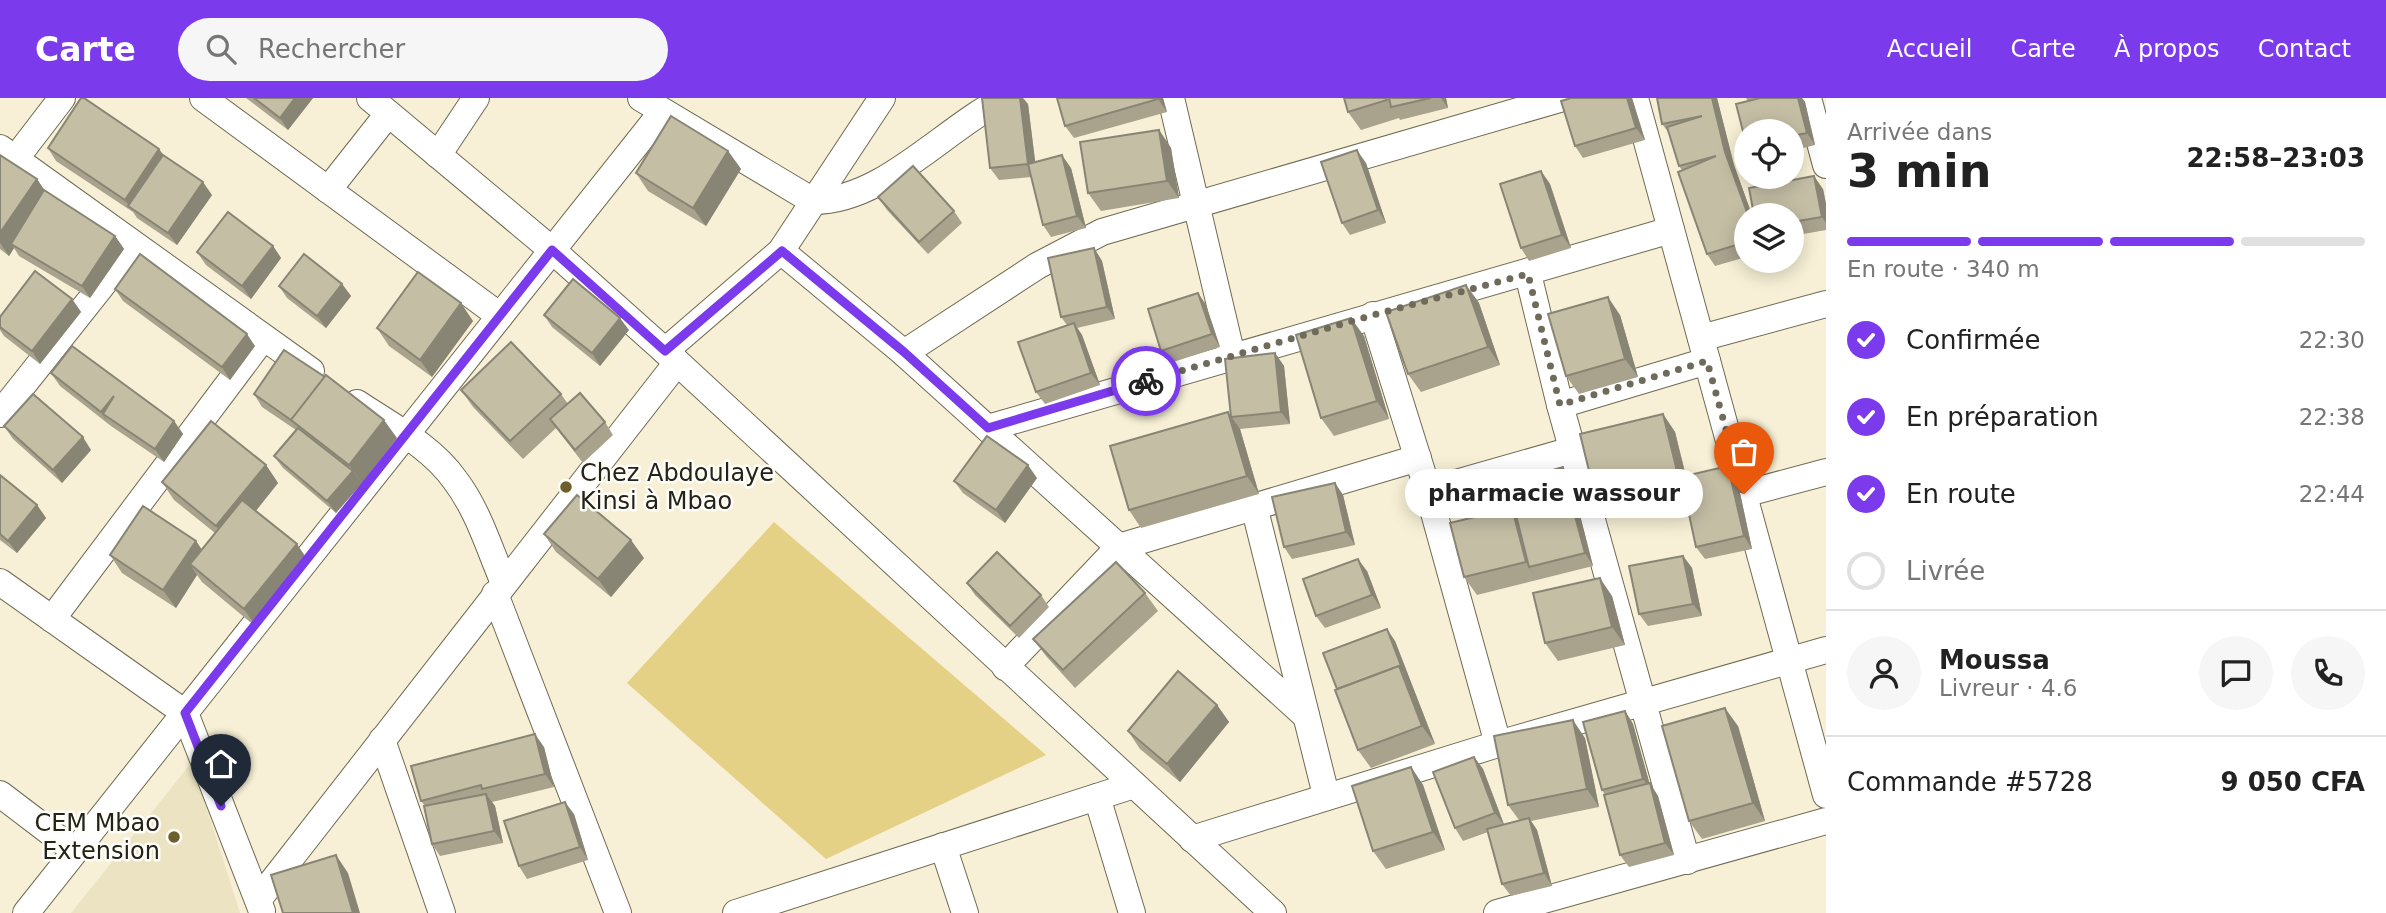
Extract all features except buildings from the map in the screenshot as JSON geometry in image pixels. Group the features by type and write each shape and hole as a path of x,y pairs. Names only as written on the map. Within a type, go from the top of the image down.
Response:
{"street":[{"path":"62,98 8,153 263,338 405,436 439,461 455,478 471,505 618,913"},
{"path":"203,98 500,316"},
{"path":"438,155 476,98"},
{"path":"260,906 382,740 500,589 670,357 782,251 882,98"},
{"path":"26,913 552,250 652,105 813,201 832,201 870,186 913,160 977,112 1006,98"},
{"path":"1171,98 1232,356"},
{"path":"904,352 1072,246 1126,223 1563,98"},
{"path":"1635,98 1826,795"},
{"path":"1808,98 1826,165"},
{"path":"328,190 379,106 552,250 1273,913"},
{"path":"988,428 1373,315 1528,274 1671,230"},
{"path":"0,414 134,245"},
{"path":"782,251 904,352 1306,716"},
{"path":"1528,274 1572,450 1687,862"},
{"path":"1560,405 1826,304"},
{"path":"1373,315 1428,491 1498,744"},
{"path":"52,619 263,338"},
{"path":"1428,491 1572,450"},
{"path":"1005,667 1119,547 1418,458"},
{"path":"1744,494 1826,472"},
{"path":"1254,506 1326,796"},
{"path":"0,582 185,713 260,906"},
{"path":"1192,839 1498,744 1826,650"},
{"path":"382,740 442,913"},
{"path":"736,913 792,904 943,846 1133,785"},
{"path":"0,793 75,851"},
{"path":"1097,797 1132,913"},
{"path":"1497,913 1826,821"},
{"path":"943,846 965,913"}],"shaded area":[{"path":"774,522 1046,755 826,859 627,683"},
{"name":"CEM Mbao Extension","path":"192,762 240,913 71,913"}],"way so far":[{"path":"1146,381 1373,315 1528,274 1560,405 1707,361 1744,494"}],"place":[{"name":"Chez Abdoulaye Kinsi à Mbao","path":"566,487"},
{"name":"pharmacie wassour","path":"1744,494"},
{"name":"CEM Mbao Extension","path":"174,837"}],"route":[{"path":"221,806 185,713 552,250 665,351 782,251 904,352 988,428 1146,381"}]}
